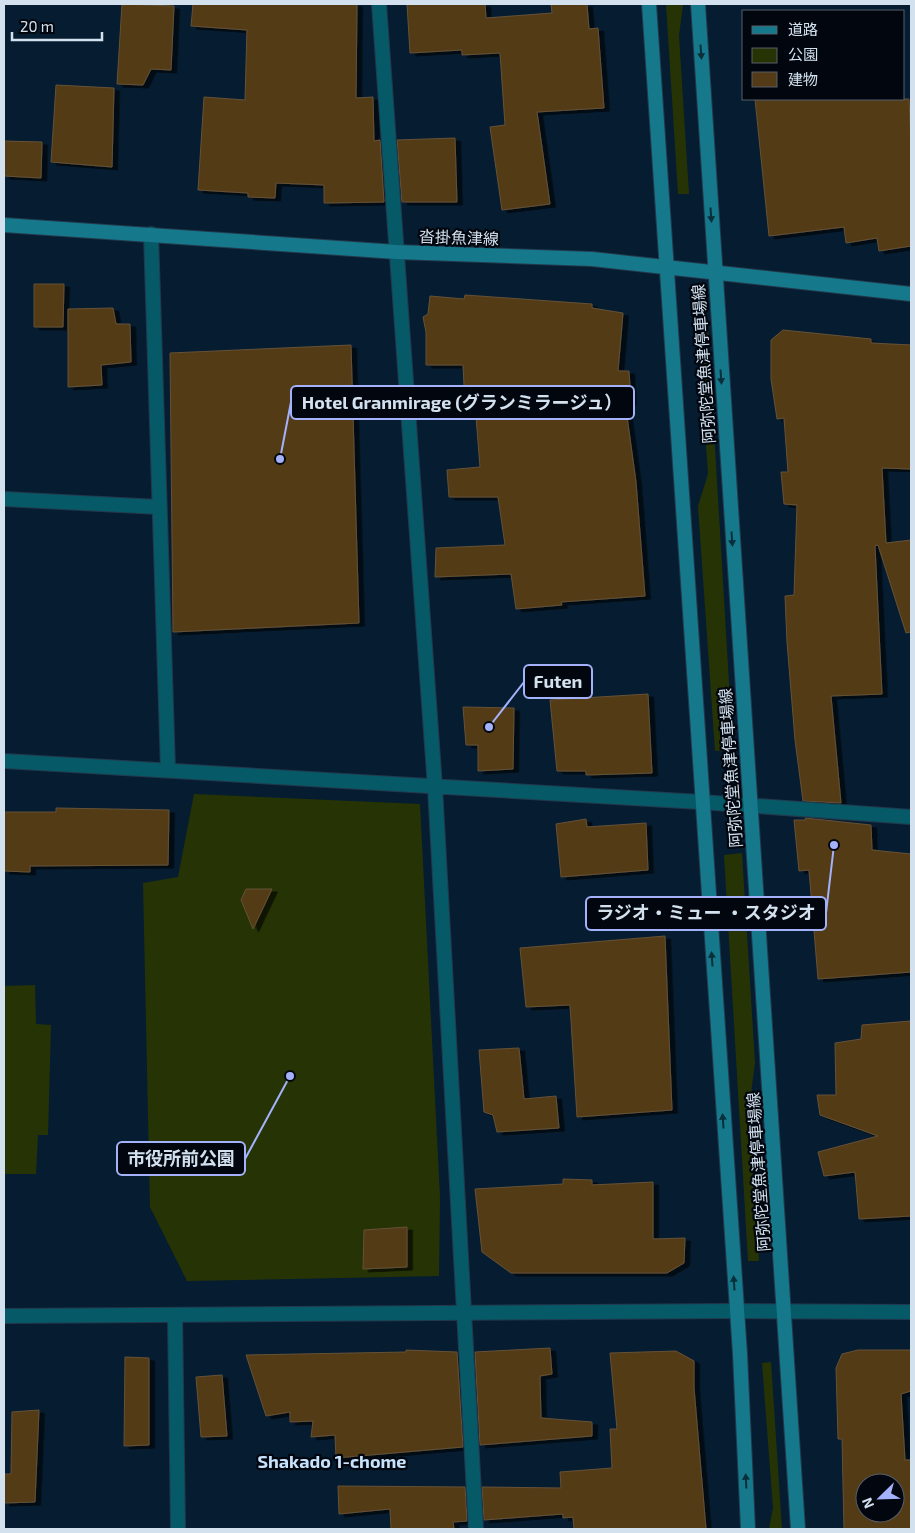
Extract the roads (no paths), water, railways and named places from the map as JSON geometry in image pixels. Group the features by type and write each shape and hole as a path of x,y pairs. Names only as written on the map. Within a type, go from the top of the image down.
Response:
{"main road":[{"name":"阿弥陀堂魚津停車場線","path":"649,4 701,802 740,1354 748,1529"},
{"name":"阿弥陀堂魚津停車場線","path":"698,4 714,271 798,1529"},
{"name":"沓掛魚津線","path":"4,225 397,252 592,259 911,294"}],"street":[{"path":"379,4 435,786 476,1529"},
{"path":"150,234 168,769"},
{"path":"4,499 159,506"},
{"path":"4,761 168,769 750,805 911,817"},
{"path":"4,1316 736,1311 911,1312"},
{"path":"175,1315 178,1529"}],"place":[{"name":"Hotel Granmirage (グランミラージュ）","path":"280,459"},
{"name":"Futen","path":"489,727"},
{"name":"ラジオ・ミュー ・スタジオ","path":"834,845"},
{"name":"市役所前公園","path":"290,1076"}],"district":[{"name":"Shakado 1-chome","path":"332,1461"}]}
